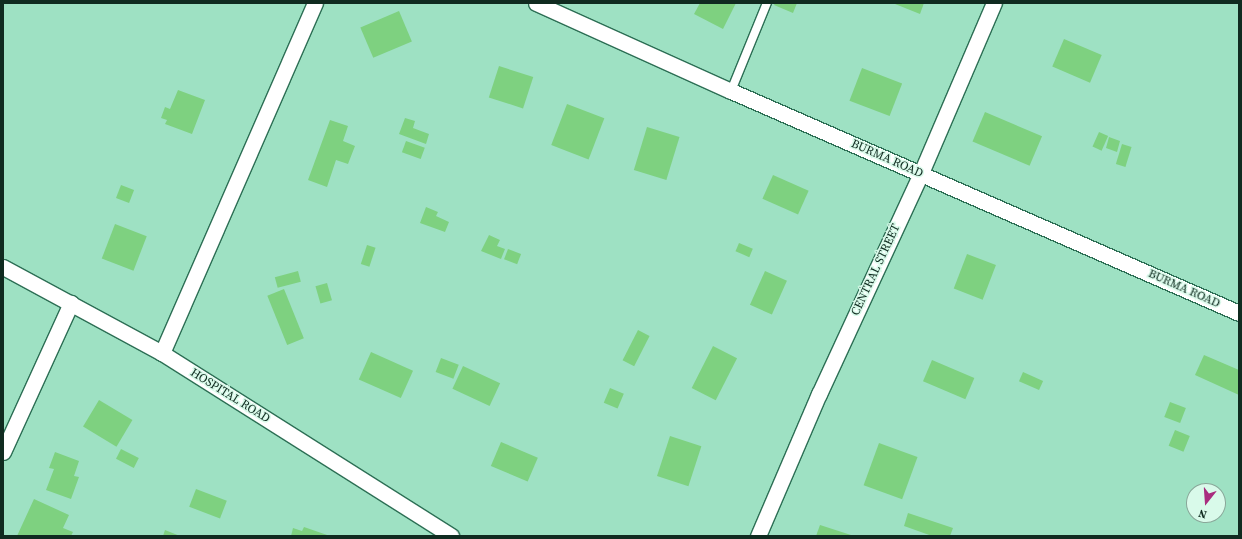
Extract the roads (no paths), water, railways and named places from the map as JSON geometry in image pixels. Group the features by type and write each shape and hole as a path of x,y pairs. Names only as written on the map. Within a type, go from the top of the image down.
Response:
{"street":[{"path":"162,353 315,3"},
{"name":"BURMA ROAD","path":"536,3 731,91 1239,313"},
{"name":"CENTRAL STREET","path":"758,536 819,394 920,173 994,3"},
{"name":"HOSPITAL ROAD","path":"3,267 162,353 451,536"},
{"path":"3,452 71,303"}],"lane":[{"path":"731,91 767,3"}]}
